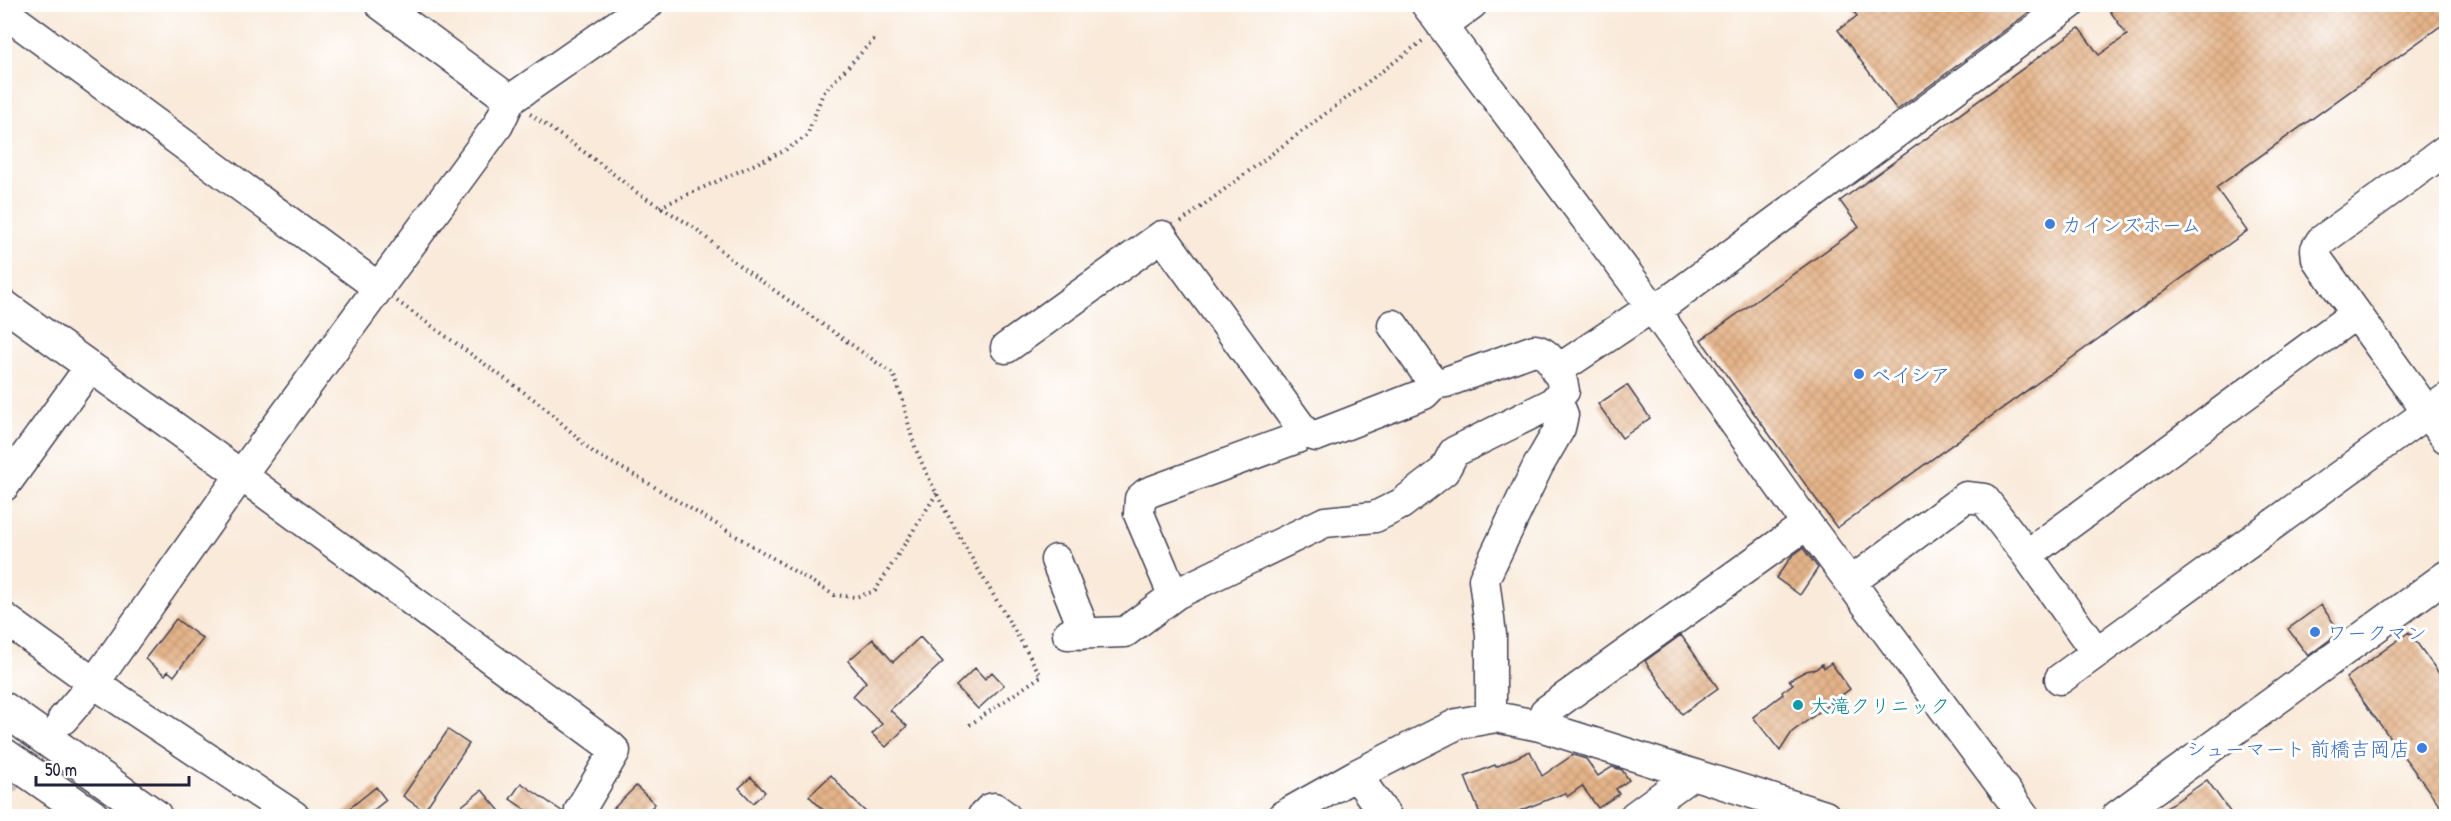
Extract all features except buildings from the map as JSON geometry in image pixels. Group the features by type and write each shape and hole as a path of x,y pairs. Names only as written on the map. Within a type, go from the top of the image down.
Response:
{"highway":[{"path":"4,710 154,816"},
{"path":"4,754 92,816"}],"street":[{"path":"380,4 510,100"},
{"path":"63,719 94,683 241,475 498,125 510,100 648,4"},
{"path":"1472,4 1434,15 1653,309 1807,524 2024,816"},
{"path":"1056,560 1080,621 1075,634 1125,632 1171,598 1325,522 1375,517 1401,504 1444,471 1454,452 1557,385 1653,309 2070,4"},
{"path":"4,12 379,288"},
{"path":"2446,150 2321,241 2316,249 2317,259 2355,314 2437,406 2446,438"},
{"path":"1006,348 1162,236 1300,426 1297,438 1147,493 1140,499 1139,514 1169,585 1171,598"},
{"path":"4,305 241,475 610,746 615,751 580,810 583,816"},
{"path":"2027,555 2355,314"},
{"path":"1393,325 1434,384"},
{"path":"1300,431 1316,436 1424,394 1434,384 1446,382 1534,350 1544,353 1557,385 1563,415 1560,428 1538,466 1484,579 1491,635 1491,718"},
{"path":"4,486 90,367"},
{"path":"2060,679 2437,406"},
{"path":"1852,582 1966,497 1984,499 2096,652"},
{"path":"1540,726 1545,712 1807,524"},
{"path":"2117,816 2446,576"},
{"path":"4,618 94,683 294,816"},
{"path":"1284,816 1356,775 1457,724 1491,718 1518,720 1540,726 1825,816"},
{"path":"1635,816 1686,779 1687,773"},
{"path":"1356,775 1386,816"},
{"path":"983,816 990,808 994,808 1005,816"}],"path":[{"path":"1162,236 1434,15"},
{"path":"660,207 803,140 807,136 824,93 876,37"},
{"path":"510,100 601,164 636,192 695,228 737,264 893,374 917,451 937,493 1041,676 968,726"},
{"path":"379,288 543,406 594,453 834,595 856,597 875,591 937,493"}],"tunnel":[{"path":"4,782 61,721"}],"place":[{"name":"カインズホーム","path":"2050,224"},
{"name":"ベイシア","path":"1859,374"},
{"name":"ワークマン","path":"2315,632"},
{"name":"大滝クリニック","path":"1798,705"},
{"name":"シューマート 前橋吉岡店","path":"2422,748"}]}
